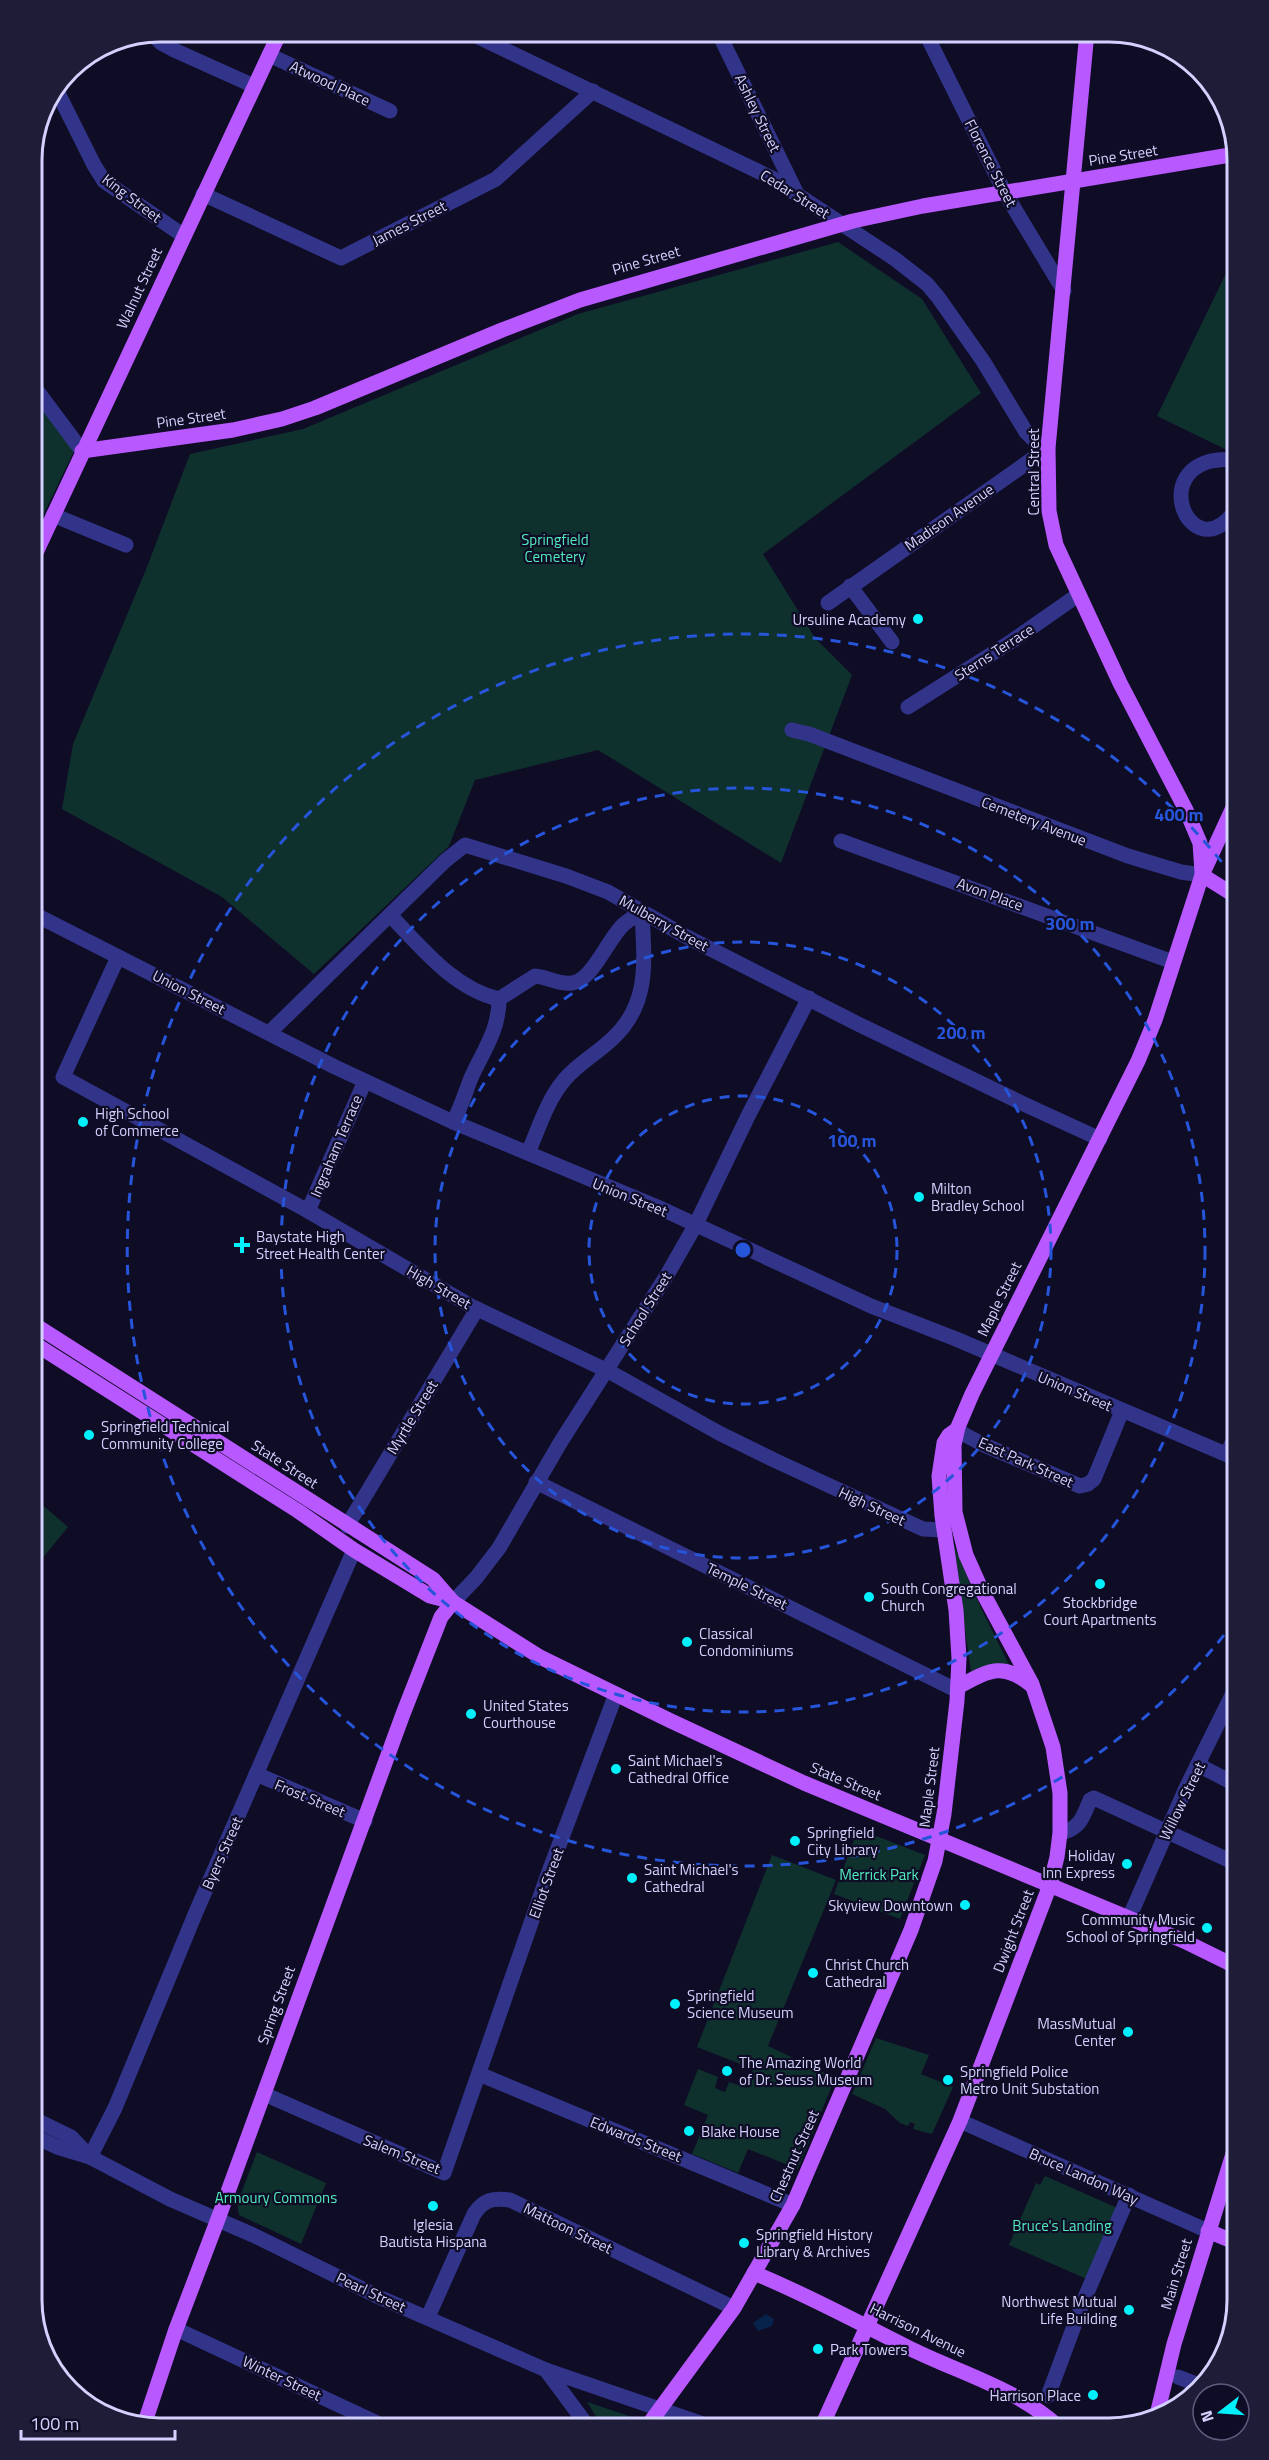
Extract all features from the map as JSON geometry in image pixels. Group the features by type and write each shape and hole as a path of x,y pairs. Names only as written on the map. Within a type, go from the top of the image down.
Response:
{"main road":[{"name":"Walnut Street","path":"42,538 275,42"},
{"name":"Central Street","path":"1085,42 1048,448 1048,493 1053,534 1062,562 1186,810 1200,843 1202,875"},
{"name":"Pine Street","path":"82,451 233,430 282,419 315,408 580,300 843,223 922,206 1227,156"},
{"path":"42,528 52,515"},
{"name":"Maple Street","path":"940,1840 958,1689 958,1626 939,1487 940,1462 944,1443 956,1430 1013,1309 1145,1046 1202,875 1227,822"},
{"path":"1202,875 1227,890"},
{"name":"State Street","path":"42,1329 433,1579 453,1602 540,1657 783,1773 1185,1941 1227,1962"},
{"name":"State Street","path":"42,1348 298,1511 354,1550 430,1596 453,1602"},
{"name":"Dwight Street","path":"826,2418 960,2121 1050,1885 1057,1857 1060,1833 1058,1771 1048,1727 1033,1687 983,1593 963,1545 954,1497 956,1430"},
{"name":"Spring Street","path":"147,2417 176,2329 431,1640 441,1617 453,1602"},
{"path":"958,1689 981,1675 998,1670 1012,1672 1033,1687"},
{"name":"Chestnut Street","path":"653,2418 734,2308 793,2205 911,1930 940,1840"},
{"name":"Main Street","path":"1158,2407 1173,2347 1227,2174"},
{"path":"1208,2231 1227,2238"},
{"name":"Harrison Avenue","path":"754,2272 869,2326 913,2350 1004,2389 1048,2418"}],"street":[{"path":"160,42 254,86"},
{"name":"Cedar Street","path":"489,42 772,178 895,259 927,284 983,362 1026,432 1035,441 1048,448"},
{"name":"Ashley Street","path":"723,42 797,194"},
{"name":"Florence Street","path":"930,42 1005,193 1064,291"},
{"name":"Atwood Place","path":"269,54 390,111"},
{"name":"James Street","path":"204,194 340,258 496,179 593,91"},
{"name":"King Street","path":"60,98 104,181 184,236"},
{"path":"42,397 82,451"},
{"name":"Madison Avenue","path":"828,603 1048,448"},
{"path":"1227,460 1215,459 1198,465 1186,478 1181,495 1186,515 1201,529 1219,528 1227,520"},
{"path":"52,515 126,545"},
{"path":"850,586 892,642"},
{"name":"Sterns Terrace","path":"908,707 1015,639 1078,595"},
{"name":"Cemetery Avenue","path":"792,730 808,734 1128,856 1181,872 1202,875"},
{"name":"Avon Place","path":"841,841 1173,962"},
{"name":"Mulberry Street","path":"269,1033 445,861 465,845 587,883 809,998 1028,1107 1100,1138"},
{"path":"390,915 465,986 482,996 499,999 536,976 569,983 582,980 623,924 642,912"},
{"path":"528,1153 549,1104 561,1084 619,1033 633,1014 642,991 644,976 642,912"},
{"name":"Union Street","path":"42,918 365,1081 453,1122 662,1209 871,1306 993,1355 1227,1455"},
{"name":"High Street","path":"118,957 63,1077 308,1211 477,1309 606,1371 719,1433 799,1472 922,1529 944,1530"},
{"name":"School Street","path":"453,1602 476,1578 499,1548 536,1482 695,1226 809,998"},
{"path":"453,1122 490,1042 499,1012 499,999"},
{"name":"Ingraham Terrace","path":"308,1211 365,1081"},
{"name":"Myrtle Street","path":"347,1526 477,1309"},
{"name":"East Park Street","path":"956,1430 1080,1486 1094,1479 1122,1411"},
{"name":"Temple Street","path":"536,1482 958,1689"},
{"name":"Byers Street","path":"90,2157 116,2108 133,2060 354,1550"},
{"name":"Elliot Street","path":"479,2074 547,1877 616,1694"},
{"name":"Willow Street","path":"1129,1918 1198,1765 1227,1716"},
{"path":"1198,1765 1227,1780"},
{"name":"Frost Street","path":"256,1774 365,1821"},
{"path":"1060,1833 1078,1826 1090,1800 1094,1798 1227,1859"},
{"name":"Salem Street","path":"264,2094 444,2173 479,2074"},
{"name":"Edwards Street","path":"479,2074 793,2205"},
{"name":"Bruce Landon Way","path":"960,2121 1208,2231"},
{"name":"Pearl Street","path":"42,2123 71,2137 90,2157"},
{"name":"Pearl Street","path":"42,2140 90,2157 170,2199 218,2219 379,2297 546,2370 684,2418"},
{"path":"1080,2309 1129,2194"},
{"name":"Mattoon Street","path":"429,2317 474,2214 483,2202 493,2199 510,2200 734,2308"},
{"path":"1048,2396 1074,2326"},
{"name":"Winter Street","path":"176,2329 367,2418"},
{"path":"546,2370 582,2418"},
{"path":"1178,2377 1191,2382"}],"green space":[{"name":"Springfield Cemetery","path":"838,242 922,299 981,393 763,554 815,638 852,675 781,863 598,750 475,780 449,846 314,974 222,897 62,809 73,744 147,567 190,454 303,429 578,314"},
{"path":"1227,271 1227,450 1157,416"},
{"path":"44,411 74,451 42,518 42,412"},
{"path":"42,1505 68,1527 42,1559"},
{"path":"953,1543 980,1606 1009,1665 971,1672"},
{"name":"Merrick Park","path":"858,1829 925,1855 900,1919 834,1894"},
{"path":"772,1855 836,1880 768,2046 835,2078 798,2169 748,2149 738,2173 692,2154 708,2115 684,2105 698,2069 718,2077 715,2088 725,2092 729,2082 747,2088 753,2069 697,2047"},
{"path":"876,2038 929,2055 921,2074 953,2087 932,2134 913,2129 915,2124 910,2122 908,2126 900,2123 885,2109 852,2094"},
{"name":"Armoury Commons","path":"257,2152 326,2183 301,2244 239,2215 237,2204"},
{"name":"Bruce's Landing","path":"1045,2176 1122,2210 1089,2280 1009,2245 1036,2183 1040,2185"},
{"path":"587,2402 635,2418 597,2418"}],"water":[{"path":"766,2314 774,2319 772,2326 758,2331 753,2323"}],"place":[{"name":"Ursuline Academy","path":"918,619"},
{"name":"High School of Commerce","path":"83,1122"},
{"name":"Milton Bradley School","path":"919,1197"},
{"name":"Baystate High Street Health Center","path":"242,1245"},
{"name":"Springfield Technical Community College","path":"89,1435"},
{"name":"Stockbridge Court Apartments","path":"1100,1584"},
{"name":"South Congregational Church","path":"869,1597"},
{"name":"Classical Condominiums","path":"687,1642"},
{"name":"United States Courthouse","path":"471,1714"},
{"name":"Saint Michael's Cathedral Office","path":"616,1769"},
{"name":"Springfield City Library","path":"795,1841"},
{"name":"Holiday Inn Express","path":"1127,1864"},
{"name":"Saint Michael's Cathedral","path":"632,1878"},
{"name":"Skyview Downtown","path":"965,1905"},
{"name":"Community Music School of Springfield","path":"1207,1928"},
{"name":"Christ Church Cathedral","path":"813,1973"},
{"name":"Springfield Science Museum","path":"675,2004"},
{"name":"MassMutual Center","path":"1128,2032"},
{"name":"The Amazing World of Dr. Seuss Museum","path":"727,2071"},
{"name":"Springfield Police Metro Unit Substation","path":"948,2080"},
{"name":"Blake House","path":"689,2131"},
{"name":"Iglesia Bautista Hispana","path":"433,2206"},
{"name":"Springfield History Library & Archives","path":"744,2243"},
{"name":"Northwest Mutual Life Building","path":"1129,2310"},
{"name":"Park Towers","path":"818,2349"},
{"name":"Harrison Place","path":"1093,2395"}]}
